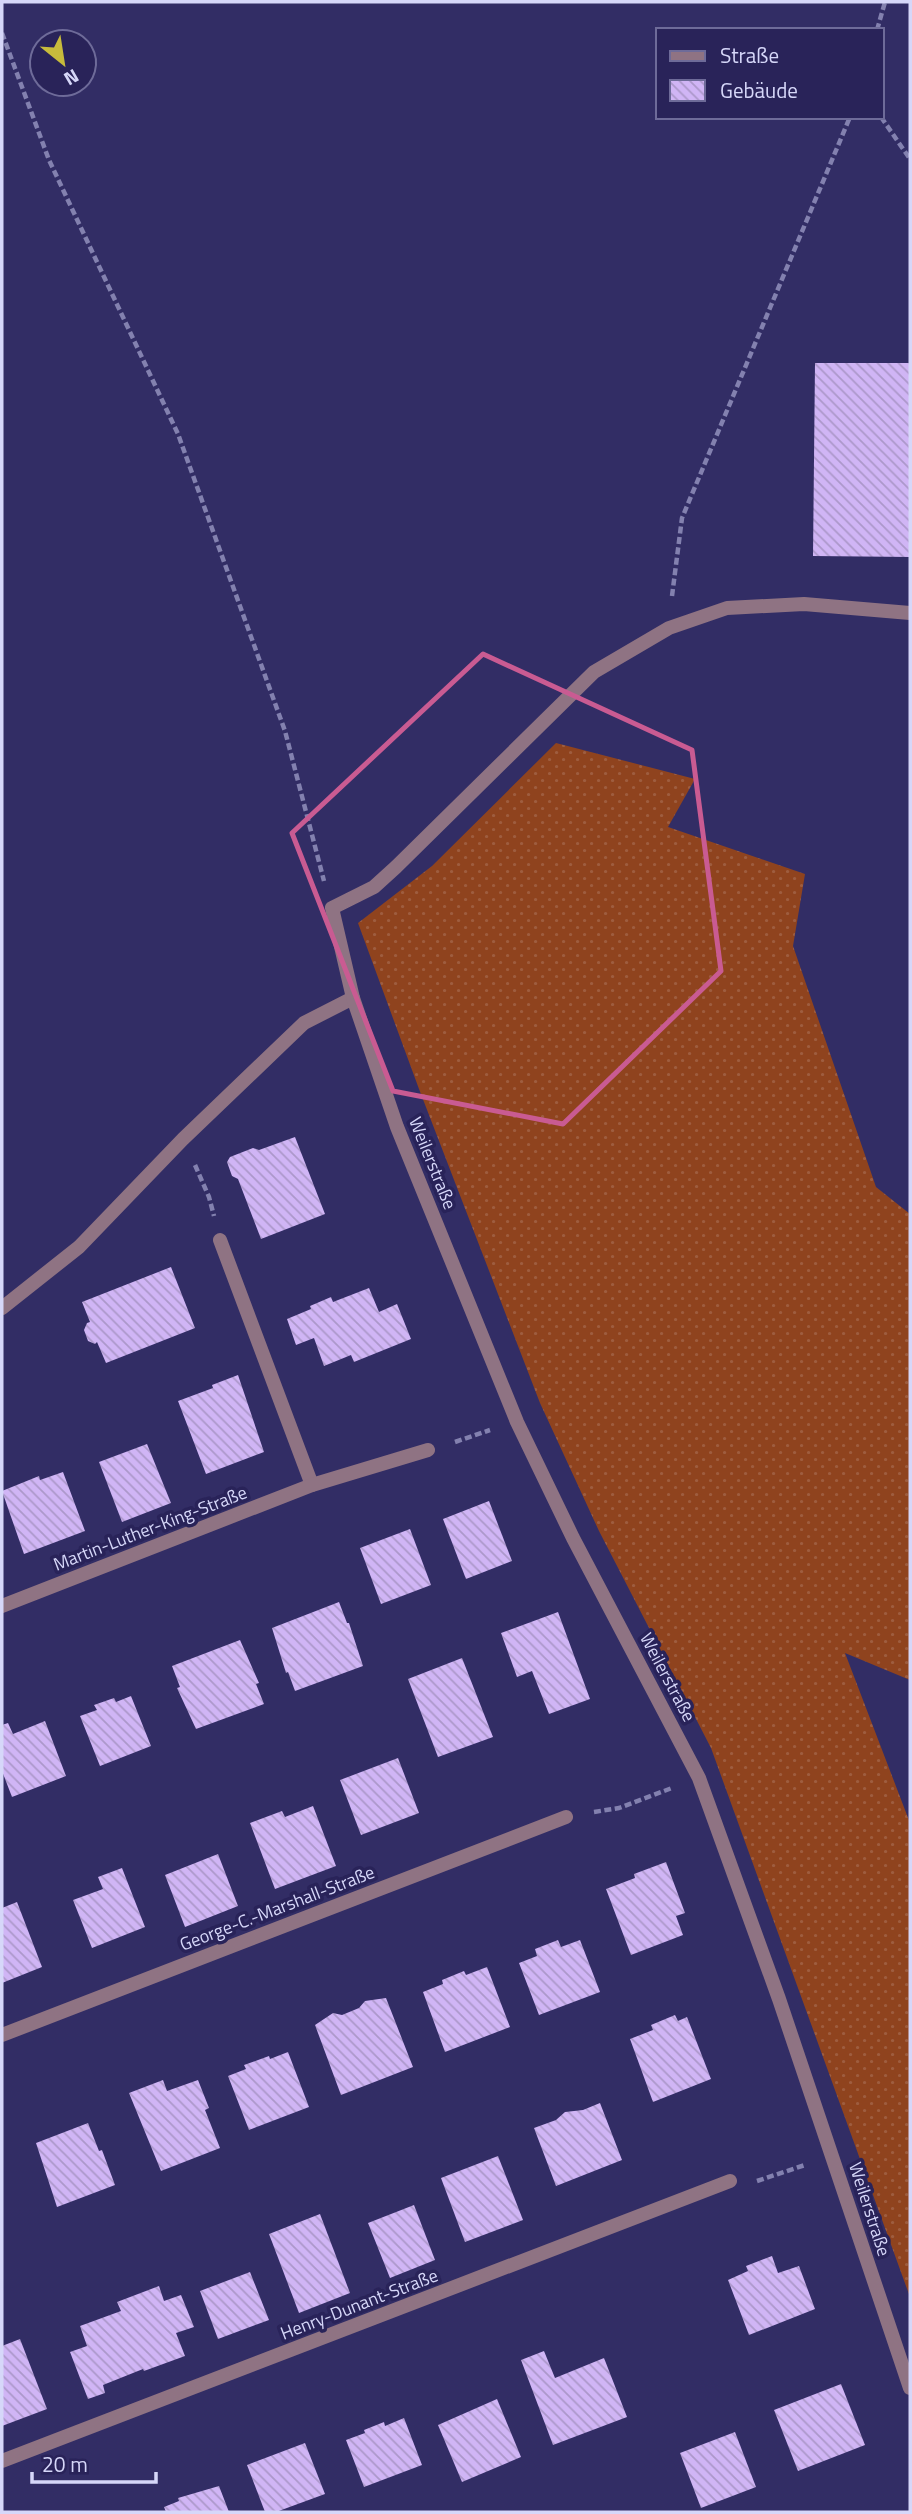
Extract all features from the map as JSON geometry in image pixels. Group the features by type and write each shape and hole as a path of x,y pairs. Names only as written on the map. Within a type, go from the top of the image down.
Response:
{"street":[{"path":"332,908 374,887 594,672 669,628 727,608 804,604 910,613"},
{"name":"Weilerstraße","path":"332,908 354,998 397,1126 517,1422 573,1538 699,1778 832,2155 910,2388"},
{"path":"2,1308 79,1247 183,1139 304,1023 354,998"},
{"path":"220,1240 312,1485"},
{"name":"Martin-Luther-King-Straße","path":"2,1606 312,1485 428,1450"},
{"name":"George-C.-Marshall-Straße","path":"2,2035 566,1817"},
{"name":"Henry-Dunant-Straße","path":"2,2461 730,2182"}],"path":[{"path":"878,28 885,2"},
{"path":"2,33 49,160 178,434 285,732 332,908"},
{"path":"669,628 682,518 849,119"},
{"path":"882,119 910,159"},
{"path":"183,1139 209,1197 220,1240"},
{"path":"428,1450 517,1422"},
{"path":"566,1817 619,1808 699,1778"},
{"path":"730,2182 762,2181 832,2155"}],"highlighted area":[{"path":"483,654 692,750 721,971 563,1124 393,1091 292,833"}],"shaded area":[{"path":"556,743 695,779 668,827 805,874 793,946 876,1187 910,1214 910,1680 845,1653 910,1823 910,2297 711,1748 599,1531 540,1403 358,923 432,866"}],"building":[{"path":"815,363 910,363 910,557 813,556"},
{"path":"295,1137 325,1214 261,1239 238,1179 232,1176 227,1162 230,1157 253,1148 259,1150"},
{"path":"171,1267 195,1328 106,1363 97,1342 95,1344 88,1341 84,1330 90,1322 82,1302"},
{"path":"369,1288 379,1312 397,1304 411,1339 354,1362 351,1355 324,1366 314,1338 296,1345 287,1319 331,1297 333,1302"},
{"path":"238,1375 264,1452 206,1474 178,1401"},
{"path":"147,1444 171,1503 122,1522 99,1462"},
{"path":"63,1472 85,1531 24,1554 2,1491 39,1476 40,1480"},
{"path":"489,1501 512,1561 466,1579 443,1519"},
{"path":"410,1529 431,1585 381,1604 360,1548"},
{"path":"339,1602 363,1666 295,1691 288,1672 286,1673 272,1628"},
{"path":"558,1612 590,1699 549,1714 532,1671 517,1677 501,1633"},
{"path":"240,1640 259,1683 256,1684 264,1704 196,1729 177,1688 180,1687 172,1666"},
{"path":"462,1658 493,1737 438,1757 408,1679"},
{"path":"131,1696 151,1746 100,1766 80,1716 97,1710 94,1705 114,1698 116,1702"},
{"path":"45,1721 66,1776 12,1797 2,1771 2,1725 8,1723 13,1734"},
{"path":"398,1758 419,1813 361,1835 340,1780"},
{"path":"313,1806 336,1866 275,1889 250,1823 282,1811 285,1817"},
{"path":"218,1854 238,1906 185,1927 165,1875"},
{"path":"666,1862 685,1913 676,1916 683,1935 631,1955 606,1889 635,1878 634,1874"},
{"path":"122,1868 145,1927 92,1948 73,1900 103,1889 98,1877"},
{"path":"17,1902 42,1967 2,1983 2,1908"},
{"path":"558,1940 561,1947 580,1940 600,1992 539,2015 519,1963 537,1956 535,1949"},
{"path":"487,1967 510,2027 445,2052 423,1992 464,1971 466,1975"},
{"path":"386,1998 413,2067 341,2095 315,2025 333,2013 342,2015 359,2008 365,2001"},
{"path":"675,2015 678,2021 687,2017 711,2079 653,2102 630,2039 653,2030 651,2025"},
{"path":"288,2052 309,2107 249,2130 228,2076 246,2069 244,2065"},
{"path":"163,2080 167,2091 198,2080 209,2108 205,2110 220,2148 161,2171 129,2093"},
{"path":"600,2103 622,2160 556,2186 534,2128 556,2120 565,2112 583,2110"},
{"path":"88,2123 115,2185 57,2207 36,2143"},
{"path":"498,2156 523,2220 465,2242 441,2178"},
{"path":"414,2205 435,2260 390,2278 368,2223"},
{"path":"320,2214 350,2293 299,2313 269,2234"},
{"path":"772,2256 778,2273 799,2266 815,2309 749,2335 728,2280 748,2271 746,2266"},
{"path":"250,2272 269,2320 218,2339 200,2291"},
{"path":"159,2286 164,2301 181,2295 194,2327 176,2333 185,2356 103,2385 105,2393 88,2399 70,2352 87,2346 80,2326 121,2311 117,2302"},
{"path":"20,2339 47,2409 2,2426 2,2346"},
{"path":"544,2351 555,2378 604,2358 627,2417 553,2445 521,2360"},
{"path":"841,2384 865,2445 798,2471 774,2410"},
{"path":"497,2399 521,2457 462,2482 438,2425"},
{"path":"404,2418 422,2465 364,2487 346,2440 384,2422 385,2426"},
{"path":"735,2432 756,2487 701,2508 680,2453"},
{"path":"305,2443 325,2494 276,2512 265,2512 247,2465"},
{"path":"219,2486 229,2512 166,2512 164,2507 179,2501 178,2498"}]}
